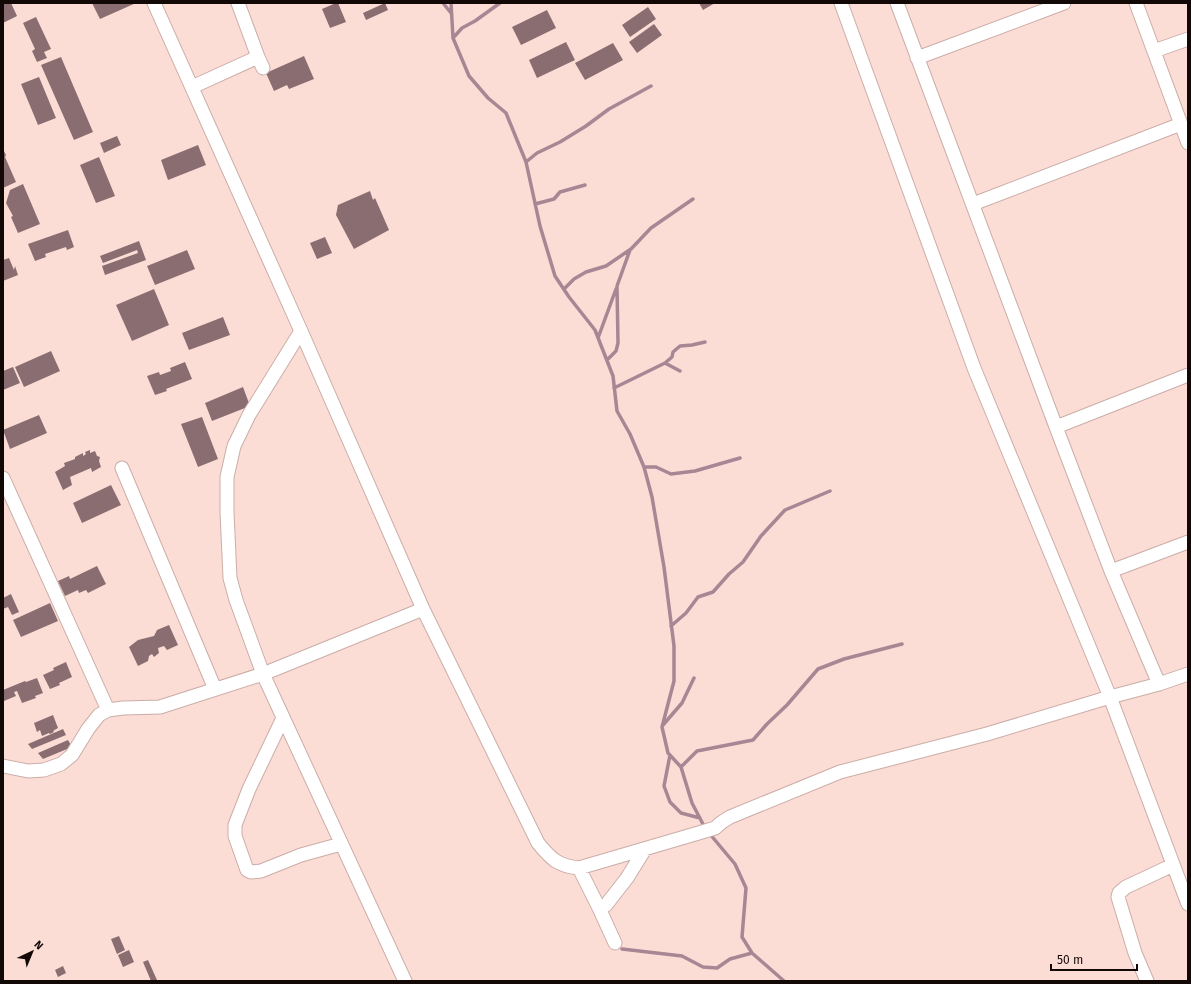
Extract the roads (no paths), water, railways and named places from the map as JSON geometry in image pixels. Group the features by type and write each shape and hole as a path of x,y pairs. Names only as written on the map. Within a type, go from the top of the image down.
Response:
{"street":[{"path":"154,3 301,331 423,609 538,843 550,857 559,864 567,867 579,868 716,828 730,817 840,772 987,734 1159,684 1188,674"},
{"path":"192,87 261,62 238,3"},
{"path":"841,3 974,368 1110,697 1188,904"},
{"path":"897,3 1111,571 1159,684"},
{"path":"918,58 1064,3"},
{"path":"973,204 1185,132 1136,3"},
{"path":"1154,51 1188,39"},
{"path":"301,331 248,415 234,446 227,477 230,578 236,600 263,674 405,981"},
{"path":"1056,427 1188,375"},
{"path":"122,468 215,689"},
{"path":"3,478 108,710"},
{"path":"1111,571 1188,542"},
{"path":"3,766 28,771 44,770 61,764 72,755 88,729 99,715 108,710 160,707 263,674 423,609"},
{"path":"283,718 249,789 235,825 235,836 247,870 251,872 261,871 301,855 341,844"},
{"path":"599,908 606,905 627,878 645,849"},
{"path":"1146,981 1135,953 1118,893 1126,887 1173,865"},
{"path":"579,868 615,943"}],"waterway":[{"path":"443,3 451,13"},
{"path":"451,3 453,38 469,76 488,98 506,113 526,162 540,226 555,276 569,297 595,330 613,376 617,411 630,434 644,467 652,497 664,567 674,646 674,681 662,727 668,753 681,767 692,803 705,828"},
{"path":"453,38 462,28 475,21 500,3"},
{"path":"526,162 537,153 560,142 586,126 609,109 651,86"},
{"path":"535,204 554,199 560,192 585,185"},
{"path":"564,289 574,279 586,272 606,266 631,249 651,228 693,199"},
{"path":"607,360 616,351 618,343 617,286 630,250"},
{"path":"598,338 616,289"},
{"path":"665,363 672,357 673,352 680,346 705,342"},
{"path":"614,388 665,363 680,371"},
{"path":"644,467 656,467 671,474 695,471 740,458"},
{"path":"671,626 686,613 698,597 713,592 729,574 743,562 761,536 785,510 830,491"},
{"path":"681,767 697,751 753,740 787,705 818,669 844,659 902,644"},
{"path":"663,725 682,703 694,678"},
{"path":"670,755 664,786 670,802 681,813 700,818"},
{"path":"709,833 735,864 746,888 742,937 752,953 784,981"},
{"path":"622,949 682,956 703,967 717,968 730,959 752,953"}]}
